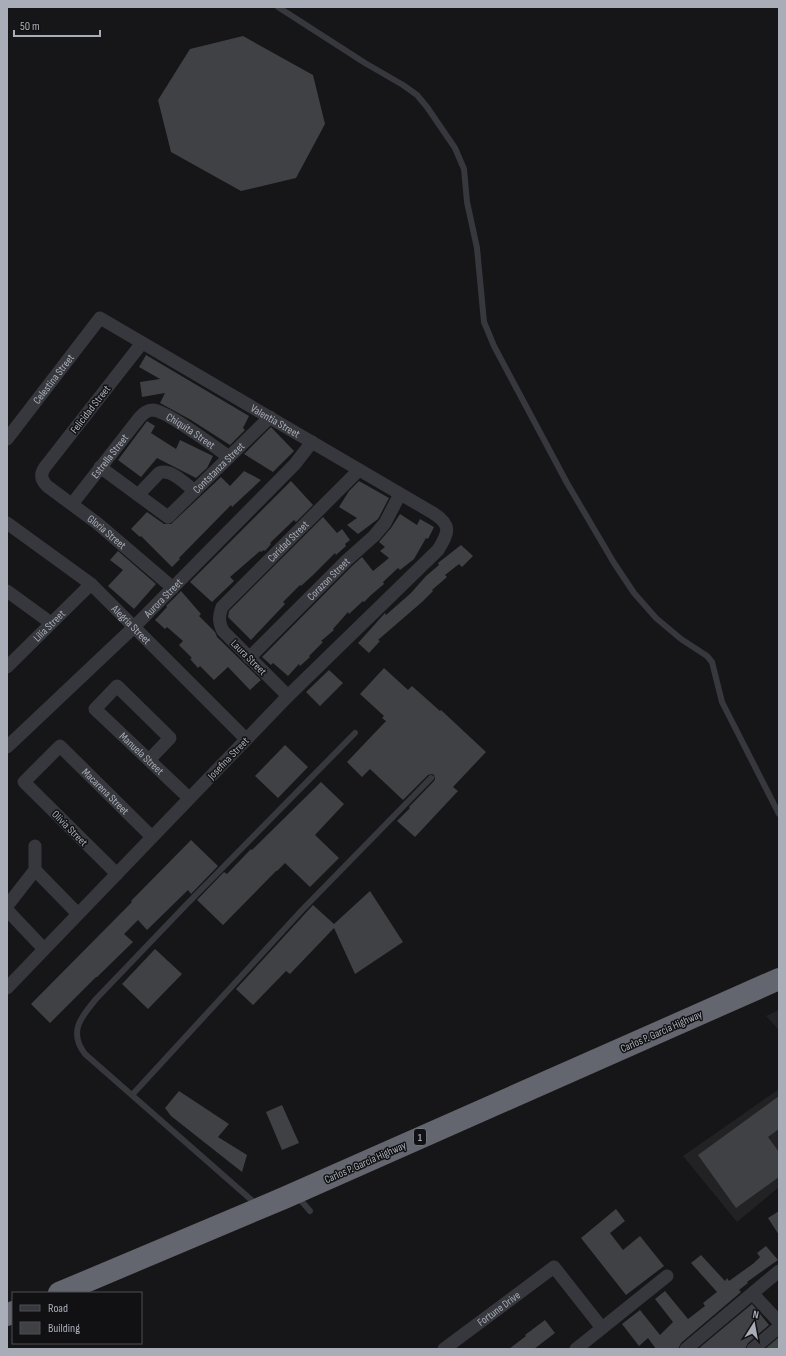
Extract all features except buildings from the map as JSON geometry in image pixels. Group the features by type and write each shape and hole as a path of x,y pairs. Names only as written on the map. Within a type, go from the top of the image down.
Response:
{"highway":[{"name":"Carlos P. Garcia Highway","path":"61,1292 260,1208 779,979"}],"street":[{"name":"Valentia Street","path":"100,318 442,519 446,528"},
{"name":"Celestina Street","path":"7,439 100,318"},
{"name":"Felicidad Street","path":"41,476 45,467 142,343"},
{"name":"Chiquita Street","path":"149,410 155,410 172,419 229,457"},
{"name":"Estrella Street","path":"72,504 140,417 149,410"},
{"name":"Contstanza Street","path":"138,496 168,517 270,417"},
{"name":"Aurora Street","path":"7,748 173,588 295,464 312,442"},
{"path":"100,468 138,496 159,472 163,471 172,474 195,491"},
{"name":"Caridad Street","path":"220,614 222,607 359,470"},
{"name":"Gloria Street","path":"41,476 43,482 47,486 124,545 173,588"},
{"name":"Corazon Street","path":"248,658 347,560 374,536 385,523 400,494"},
{"name":"Alegria Street","path":"7,523 91,584 246,739"},
{"name":"Josefina Street","path":"7,986 288,696 438,550 446,535 446,528"},
{"name":"Lilia Street","path":"9,662 52,623 91,584"},
{"path":"7,591 52,623"},
{"name":"Laura Street","path":"220,614 219,622 223,631 248,658 288,696"},
{"name":"Manuela Street","path":"149,760 170,738 117,686 95,709 189,798"},
{"name":"Macarena Street","path":"24,782 60,746 152,837"},
{"name":"Olivia Street","path":"24,782 116,874"},
{"path":"7,906 35,870 35,846"},
{"path":"35,870 78,914"},
{"path":"7,910 44,949"},
{"name":"Fortune Drive","path":"444,1349 554,1266 602,1328"},
{"path":"686,1349 779,1271"},
{"path":"576,1349 667,1276"},
{"path":"753,1294 779,1322"},
{"path":"753,1349 779,1327"}],"lane":[{"path":"278,7 365,63 403,85 417,96 427,107 455,148 464,169 467,202 477,248 484,322 494,346 567,483 614,563 634,593 656,618 681,639 707,656 712,662 722,702 779,814"},
{"path":"260,1208 85,1054 79,1046 76,1037 78,1026 84,1012 186,904 356,733"},
{"path":"132,1095 302,910 431,778"},
{"path":"294,1193 310,1211"}],"shaded area":[{"path":"779,1010 779,1030 766,1016"},
{"path":"779,1089 779,1187 737,1222 683,1156"}]}
